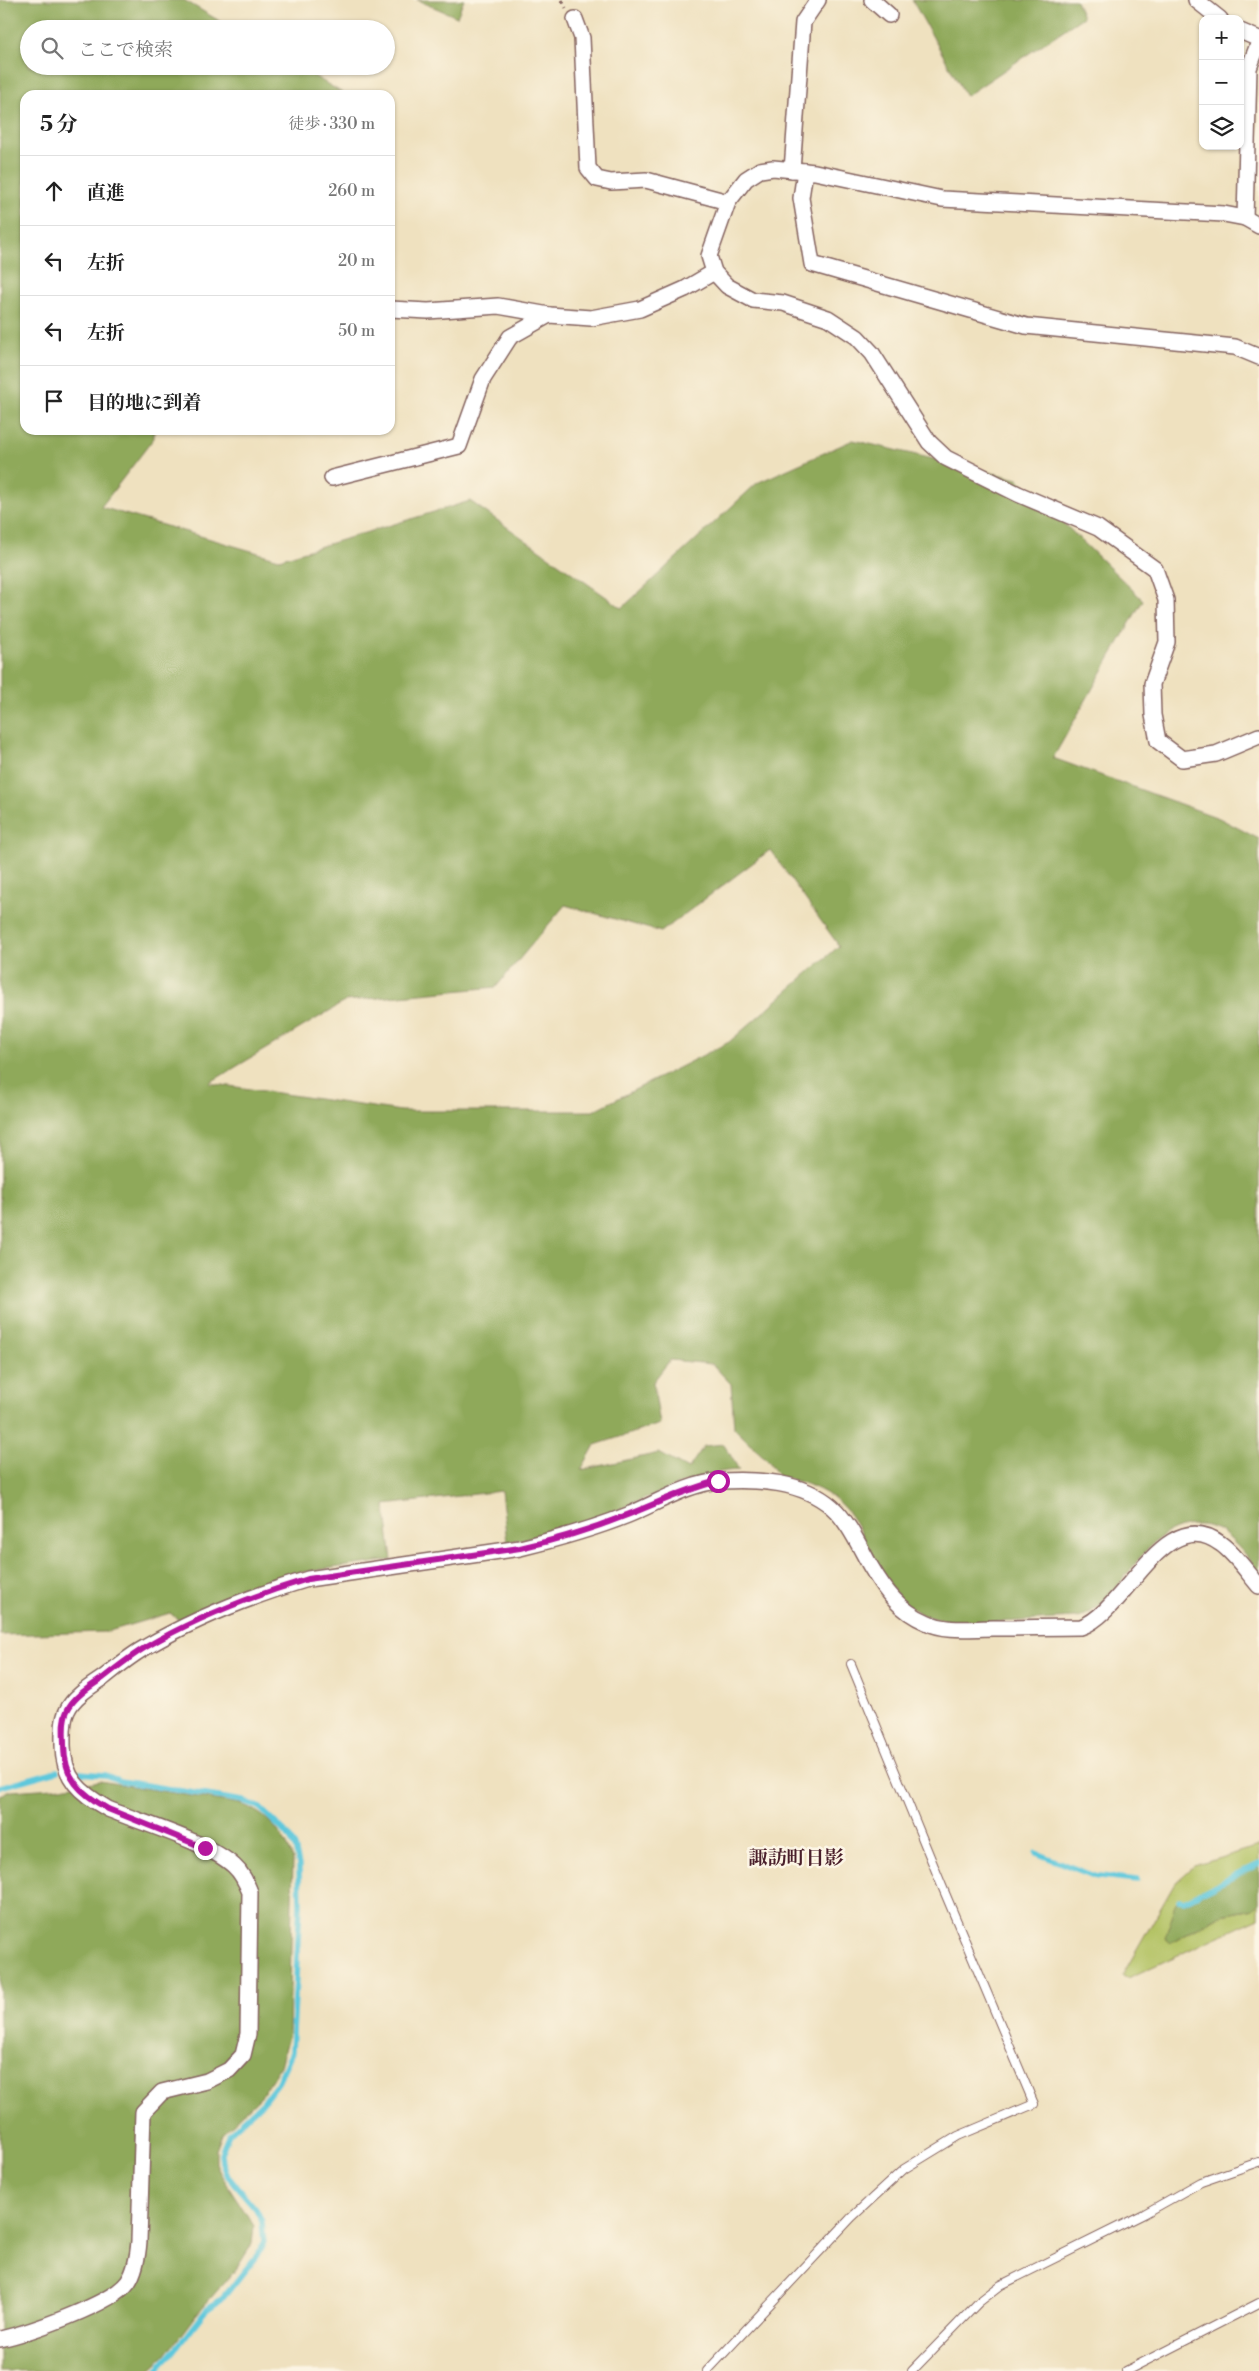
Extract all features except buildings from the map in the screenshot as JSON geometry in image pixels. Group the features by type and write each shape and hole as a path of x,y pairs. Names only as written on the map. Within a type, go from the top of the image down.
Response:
{"street":[{"path":"818,0 803,22 798,170 812,264 1026,326 1235,347 1259,358"},
{"path":"872,0 889,15"},
{"path":"1196,0 1215,15"},
{"path":"575,19 582,38 588,168 597,179 611,182 646,180 728,202"},
{"path":"1244,33 1259,41 1250,68 1245,218"},
{"path":"1259,226 1245,218 1224,214 942,199 798,170 760,170 746,179 728,202 709,256 714,272 727,286 753,300 782,303 828,318 857,337 872,353 929,442 946,458 1018,494 1098,528 1155,569 1166,600 1168,642 1152,684 1153,715 1158,741 1182,759 1216,754 1259,736"},
{"path":"395,309 428,311 498,306 549,315 592,318 640,309 685,289 714,272"},
{"path":"332,478 459,446 483,379 510,337 549,315"},
{"path":"0,2339 43,2327 116,2294 128,2281 137,2262 140,2242 143,2112 162,2092 207,2081 229,2070 243,2055 248,2034 250,1892 244,1878 234,1866 205,1848 108,1809 94,1801 73,1782 66,1769 64,1759 64,1722 67,1710 91,1686 145,1647 283,1586 308,1579 520,1548 548,1542 628,1515 689,1488 718,1481 776,1483 815,1495 833,1508 846,1523 884,1590 911,1615 928,1624 952,1628 1080,1627 1091,1624 1116,1601 1139,1571 1158,1552 1178,1538 1189,1535 1212,1538 1222,1544 1259,1586"}],"lane":[{"path":"707,2371 852,2217 904,2169 958,2136 1034,2104 851,1664"},
{"path":"912,2371 979,2302 1000,2285 1144,2214 1201,2182 1259,2162"},
{"path":"1126,2371 1259,2303"}],"green space":[{"path":"0,0 184,0 218,20 20,20 20,75 312,75 338,90 20,90 20,435 154,435 154,438 101,507 279,559 470,501 622,608 757,483 853,440 1018,479 1143,600 1053,758 1219,818 1259,839 1259,1572 1238,1546 1223,1533 1211,1527 1198,1525 1178,1528 1161,1537 1147,1550 1109,1596 1095,1609 1078,1618 976,1622 937,1619 923,1615 907,1605 894,1591 883,1575 856,1524 845,1509 832,1497 813,1486 779,1477 770,1463 734,1428 731,1384 712,1364 670,1360 653,1382 660,1424 595,1445 581,1470 659,1453 688,1469 704,1446 724,1444 739,1470 714,1473 677,1485 576,1525 542,1535 507,1542 501,1491 385,1505 392,1560 296,1573 181,1622 170,1613 106,1632 0,1635","holes":["770,850 839,946 729,1042 593,1111 401,1111 209,1083 346,1001 496,987 565,905 661,932"]},
{"path":"417,0 464,0 457,17"},
{"path":"912,0 1076,0 1083,17 966,96"},
{"path":"100,1781 241,1804 267,1819 285,1841 293,1859 289,2033 280,2066 262,2095 222,2134 216,2150 216,2163 220,2173 254,2226 252,2244 237,2268 195,2316 165,2356 148,2371 0,2371 0,1795 11,1791 54,1788"},
{"path":"1259,1846 1259,1862 1184,1899 1178,1898 1173,1918 1171,1943 1221,1915 1253,1909 1259,1904 1259,1918 1128,1978 1122,1976 1175,1883 1194,1866"},
{"path":"1259,1866 1259,1904 1253,1909 1221,1915 1171,1943 1165,1938 1177,1901 1185,1903"}],"waterway":[{"path":"0,1787 57,1771"},
{"path":"80,1773 105,1775 121,1781 243,1801 259,1807 288,1835 295,1847 299,1865 300,1905 292,2052 277,2084 263,2102 229,2134 221,2153 226,2174 256,2209 262,2221 264,2242 258,2254 223,2298 206,2310 156,2371"},
{"path":"1036,1853 1091,1875 1137,1880"},
{"path":"1179,1900 1184,1901 1259,1864"}],"district":[{"name":"諏訪町日影","path":"796,1858"}],"route":[{"path":"205,1848 108,1809 83,1793 73,1782 66,1769 64,1759 64,1722 67,1710 91,1686 145,1647 283,1586 308,1579 375,1571 548,1542 628,1515 689,1488 718,1481"}]}
